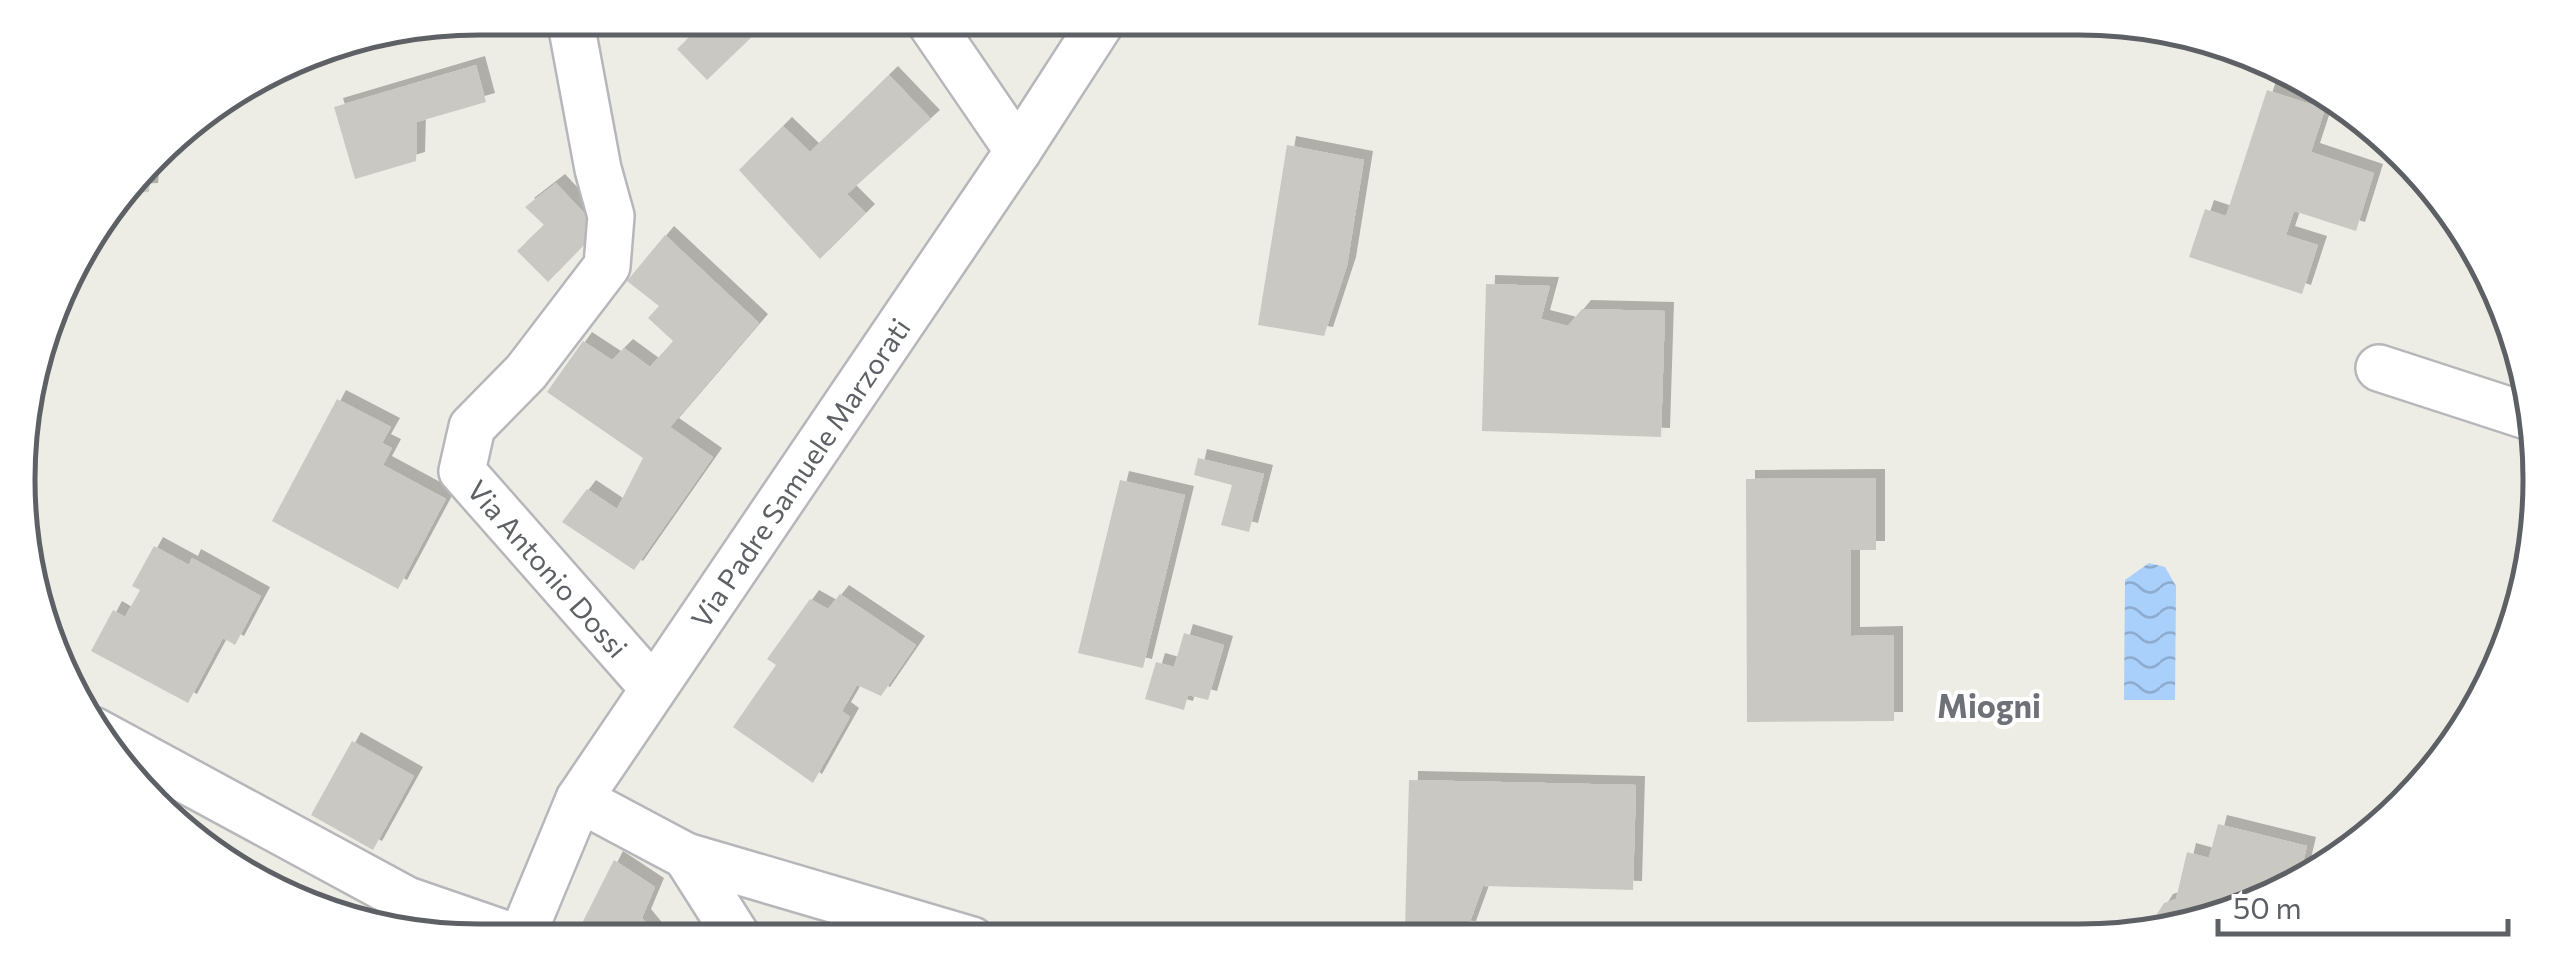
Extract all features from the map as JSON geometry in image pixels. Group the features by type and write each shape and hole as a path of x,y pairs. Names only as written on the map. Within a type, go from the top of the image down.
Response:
{"street":[{"name":"Via Antonio Dossi","path":"573,35 598,169 611,216 608,266 526,372 472,428 462,471 653,688"},
{"path":"939,35 1018,151"},
{"name":"Via Padre Samuele Marzorati","path":"527,924 579,798 1093,35"},
{"path":"2378,368 2518,413"},
{"path":"126,748 407,900 474,924"},
{"path":"579,798 686,856 918,924"},
{"path":"686,856 729,924"}],"water":[{"path":"2149,563 2165,567 2176,586 2175,700 2124,700 2125,580"}],"building":[{"path":"691,35 754,35 707,80 677,49"},
{"path":"476,65 486,102 417,122 416,161 355,179 334,107"},
{"path":"889,75 931,119 847,194 866,213 820,259 739,170 783,126 810,152"},
{"path":"2267,90 2325,110 2311,152 2374,173 2356,231 2294,211 2286,235 2318,245 2302,294 2189,257 2205,209 2226,216"},
{"path":"1287,145 1364,160 1347,266 1324,336 1258,325"},
{"path":"556,183 599,229 548,282 517,251 544,225 525,207"},
{"path":"665,235 759,323 670,427 713,457 634,570 562,522 587,489 617,509 643,458 547,392 583,341 612,360 624,348 650,367 673,341 648,318 659,306 627,281"},
{"path":"1486,284 1550,286 1541,319 1568,326 1582,309 1665,311 1661,437 1482,431"},
{"path":"337,399 391,427 382,443 392,448 383,465 446,499 398,589 272,521"},
{"path":"1198,458 1264,474 1249,532 1221,525 1232,485 1194,475"},
{"path":"1876,478 1876,550 1851,550 1851,636 1894,635 1894,721 1747,722 1746,479"},
{"path":"1120,480 1185,495 1143,668 1078,653"},
{"path":"154,546 189,565 192,558 261,596 235,645 223,638 188,703 91,651 113,610 125,617 140,590 132,586"},
{"path":"840,594 916,645 881,696 857,685 842,711 850,717 813,783 733,727 776,665 767,659 810,599 828,609"},
{"path":"1184,633 1224,645 1208,700 1188,695 1184,710 1145,699 1156,662 1174,667"},
{"path":"352,741 414,776 373,850 311,815"},
{"path":"1409,780 1636,785 1633,890 1483,886 1469,924 1405,924"},
{"path":"2218,824 2307,846 2303,863 2275,878 2194,909 2155,917 2164,903 2176,899 2187,852 2209,858"},
{"path":"614,860 655,887 642,918 647,924 582,924"}],"district":[{"name":"Miogni","path":"1989,705"}]}
